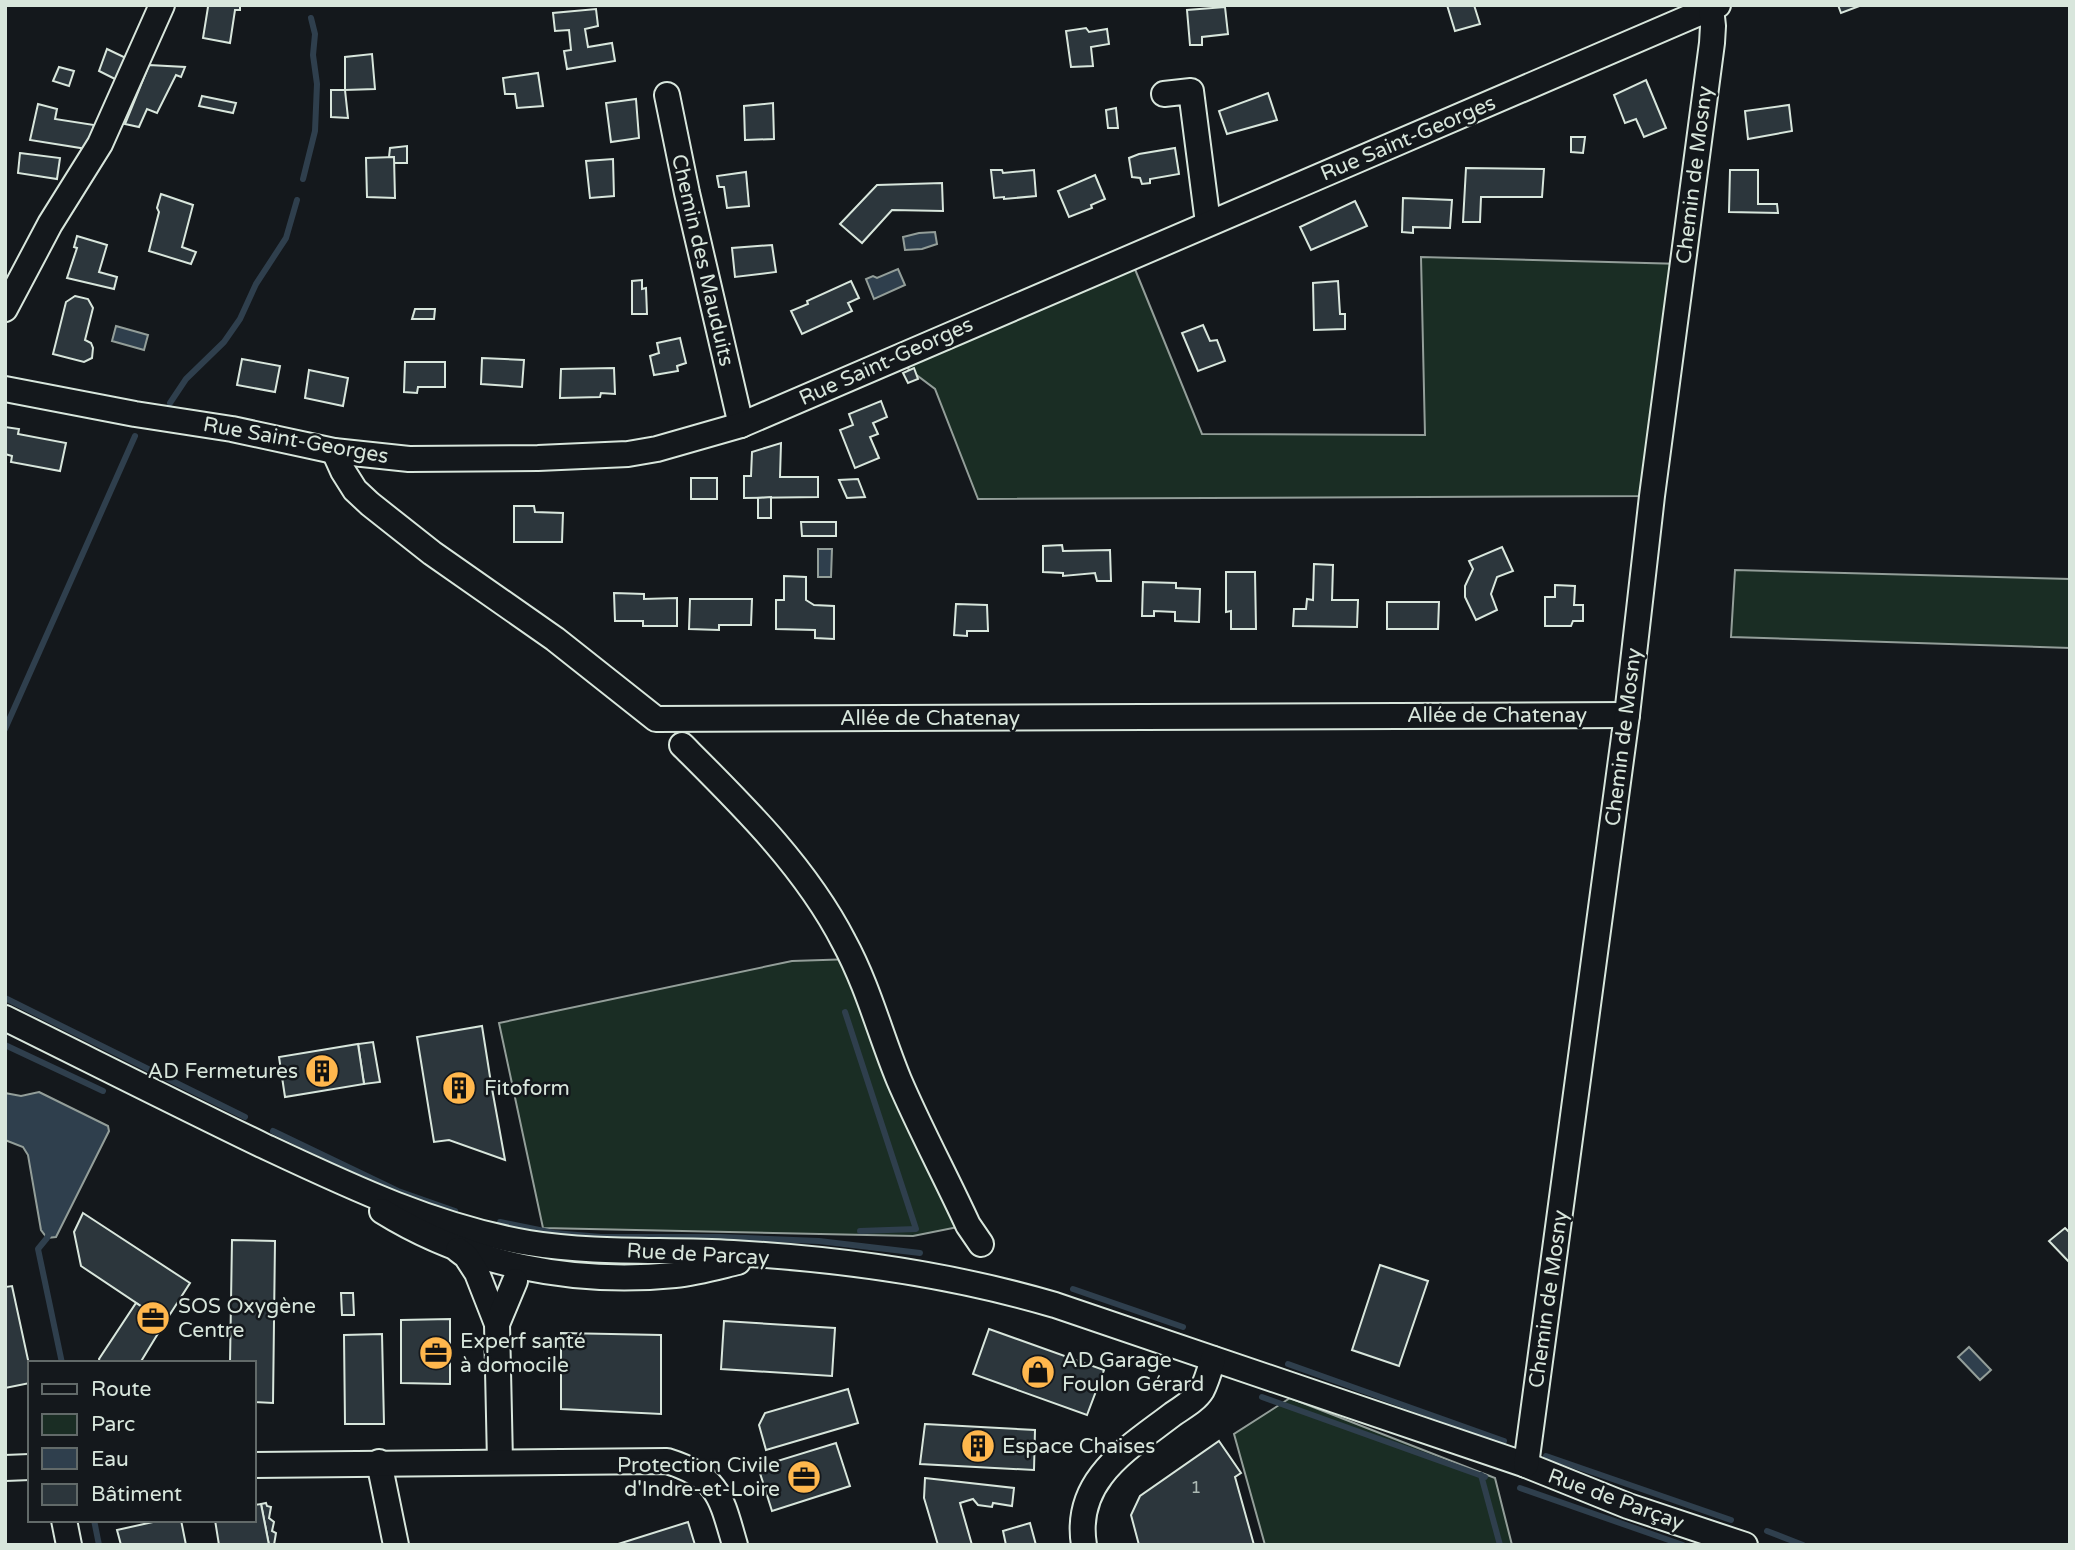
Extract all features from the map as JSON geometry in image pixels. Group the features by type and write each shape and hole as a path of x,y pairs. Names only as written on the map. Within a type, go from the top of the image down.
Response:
{"street":[{"path":"5,309 58,209 100,145 162,5"},
{"name":"Rue Saint-Georges","path":"5,389 95,407 232,429 334,451 409,459 593,457 657,449 741,425 1715,7"},
{"name":"Chemin de Mosny","path":"1526,1465 1627,715 1652,496 1715,7"},
{"path":"1164,94 1191,91 1208,223"},
{"name":"Chemin des Mauduits","path":"667,95 741,425"},
{"path":"334,451 355,490 370,504 432,553 555,639 656,719 763,829 797,870 844,940 859,972 900,1081 968,1225 981,1244"},
{"name":"Allée de Chatenay","path":"656,719 1627,715"},
{"name":"Rue de Parcay","path":"5,1018 344,1185 482,1232 527,1243 565,1248 732,1252 779,1257"},
{"name":"Rue de Parcay","path":"344,1185 413,1230 456,1248 510,1265 608,1276 652,1277 779,1257"},
{"path":"482,1232 510,1265"},
{"path":"456,1248 472,1263 486,1291 497,1324"},
{"path":"499,1462 497,1324 510,1265 521,1249 587,1258 651,1251"},
{"name":"Rue de Parçay","path":"779,1257 835,1260 975,1283 1055,1305 1526,1465 1628,1506 1745,1545"},
{"path":"486,1291 486,1278 510,1265"},
{"path":"1084,1545 1082,1532 1086,1507 1099,1477 1113,1461 1202,1391 1213,1359"},
{"path":"256,1465 667,1461 698,1473 717,1491 735,1545"},
{"path":"379,1462 396,1545"},
{"path":"5,1468 28,1467"},
{"path":"64,1522 69,1545"}],"green space":[{"path":"1130,257 1202,434 1425,435 1421,257 1683,264 1652,496 978,499 935,389 894,358"},
{"path":"1735,570 2070,579 2070,648 1731,637"},
{"path":"853,959 968,1225 913,1236 543,1228 499,1023 792,961"},
{"path":"1290,1398 1495,1478 1512,1545 1265,1545 1234,1434"}],"water":[{"path":"935,232 937,244 922,249 905,250 903,237"},
{"path":"898,269 905,285 874,299 866,279 873,276 877,278"},
{"path":"116,326 148,335 144,350 112,341"},
{"path":"818,549 832,549 831,577 818,577"},
{"path":"39,1092 108,1126 109,1131 56,1237 47,1238 41,1230 28,1155 23,1147 5,1140 5,1093 21,1096"},
{"path":"1969,1347 1991,1370 1980,1380 1958,1357"}],"building":[{"path":"206,5 240,5 240,10 235,10 230,43 203,38 208,7"},
{"path":"1447,5 1474,5 1480,24 1455,31"},
{"path":"1838,5 1862,5 1841,13"},
{"path":"1225,7 1228,34 1202,37 1202,45 1190,45 1187,10"},
{"path":"596,9 598,26 585,29 588,47 612,43 615,61 567,69 564,51 571,50 569,30 555,31 553,13"},
{"path":"1086,28 1089,32 1107,29 1109,44 1091,47 1093,66 1071,67 1066,31"},
{"path":"107,49 128,59 119,81 99,71"},
{"path":"372,54 375,89 345,90 345,57"},
{"path":"149,65 185,67 181,77 176,75 157,113 147,109 139,127 125,124"},
{"path":"59,67 74,71 69,86 53,81"},
{"path":"538,73 543,106 517,108 515,94 505,94 503,78"},
{"path":"1646,80 1666,128 1644,137 1636,119 1625,123 1614,95"},
{"path":"331,90 345,90 348,118 331,117"},
{"path":"1268,93 1277,120 1227,134 1219,111"},
{"path":"202,96 236,103 233,113 199,106"},
{"path":"636,99 639,138 611,142 606,103"},
{"path":"773,103 774,139 745,140 744,106"},
{"path":"38,104 57,109 55,119 94,125 87,149 30,140"},
{"path":"1789,105 1792,131 1748,139 1745,111"},
{"path":"1116,108 1118,128 1108,128 1106,110"},
{"path":"1571,137 1585,137 1583,153 1571,152"},
{"path":"407,146 407,163 394,163 394,157 389,157 390,148"},
{"path":"1175,148 1179,174 1150,179 1150,183 1142,184 1140,178 1132,177 1129,158"},
{"path":"20,153 60,158 57,179 18,173"},
{"path":"394,157 395,198 367,197 366,158"},
{"path":"613,159 614,196 590,198 586,161"},
{"path":"1466,168 1544,169 1542,197 1481,197 1480,222 1463,222"},
{"path":"991,170 1002,170 1003,173 1034,170 1036,196 994,198"},
{"path":"1730,170 1758,170 1758,204 1777,204 1778,213 1729,212"},
{"path":"746,172 749,206 727,208 724,187 719,187 717,176"},
{"path":"1095,175 1105,199 1091,205 1092,208 1069,217 1058,191"},
{"path":"942,183 943,211 892,210 862,243 840,224 877,185"},
{"path":"161,194 193,205 182,247 196,252 191,264 149,251"},
{"path":"1403,198 1452,200 1450,228 1413,227 1413,233 1402,232"},
{"path":"1355,201 1367,226 1311,250 1300,227"},
{"path":"77,236 107,245 99,272 117,277 114,289 67,278 77,248 74,247"},
{"path":"772,245 776,272 735,277 732,248"},
{"path":"642,280 642,289 646,288 647,314 632,314 632,281"},
{"path":"851,281 859,298 848,303 852,311 802,334 791,311"},
{"path":"1338,281 1340,314 1345,314 1345,329 1314,330 1313,283"},
{"path":"75,296 88,299 93,308 85,340 91,343 93,348 92,358 84,362 53,354 66,302"},
{"path":"415,309 435,309 434,319 412,319"},
{"path":"1203,325 1210,341 1217,340 1225,361 1198,371 1182,333"},
{"path":"680,338 686,363 677,366 678,371 654,375 650,356 659,353 657,343"},
{"path":"482,358 524,360 522,387 481,384"},
{"path":"242,359 280,366 275,392 237,385"},
{"path":"405,362 445,362 445,387 418,387 417,393 404,392"},
{"path":"614,368 615,394 560,398 561,369"},
{"path":"914,368 918,379 908,383 903,373"},
{"path":"309,370 348,378 343,406 305,398"},
{"path":"881,401 887,417 873,423 878,434 870,437 879,458 855,468 840,430 853,425 849,414"},
{"path":"5,427 19,429 18,434 66,443 60,471 11,462 12,456 5,454"},
{"path":"781,443 780,477 818,477 818,497 744,498 744,476 751,476 752,452"},
{"path":"691,478 717,478 717,499 691,499"},
{"path":"858,479 865,497 847,498 839,480"},
{"path":"771,497 771,518 758,518 758,498"},
{"path":"514,506 534,506 535,512 563,513 562,542 514,542"},
{"path":"801,522 836,522 836,536 802,536"},
{"path":"1062,545 1063,551 1110,550 1111,581 1097,581 1095,573 1063,576 1063,573 1043,572 1043,546"},
{"path":"1502,547 1513,571 1497,577 1491,594 1497,610 1476,620 1465,597 1465,586 1473,569 1469,561"},
{"path":"1314,564 1333,565 1332,600 1358,600 1357,627 1293,626 1294,609 1306,609 1307,599 1313,600"},
{"path":"1226,572 1255,572 1256,629 1231,629 1231,611 1226,612"},
{"path":"784,576 806,577 806,600 814,605 834,606 834,639 815,638 815,630 776,629 776,600 784,600"},
{"path":"1143,582 1176,583 1176,588 1200,589 1199,622 1175,621 1175,612 1154,611 1154,616 1142,616"},
{"path":"1555,585 1575,586 1574,605 1583,605 1583,621 1573,621 1571,626 1545,626 1545,597 1555,597"},
{"path":"614,593 644,594 644,599 677,598 677,626 643,626 643,621 615,621"},
{"path":"690,599 752,599 751,625 719,625 719,630 689,629"},
{"path":"1387,602 1439,602 1438,629 1387,629"},
{"path":"956,604 987,605 988,631 967,631 967,636 954,635"},
{"name":"Fitoform","path":"482,1026 505,1160 449,1140 434,1142 417,1037"},
{"path":"373,1042 380,1082 364,1084 358,1044"},
{"name":"AD Fermetures","path":"358,1044 364,1084 285,1097 279,1057"},
{"path":"83,1213 190,1283 165,1322 81,1266 74,1232"},
{"path":"2065,1228 2070,1233 2070,1263 2049,1241"},
{"path":"232,1240 275,1241 273,1403 256,1402 256,1361 230,1361"},
{"path":"1380,1265 1428,1281 1399,1366 1352,1350"},
{"path":"12,1286 28,1361 28,1383 5,1388 5,1287"},
{"path":"341,1293 353,1293 354,1315 342,1315"},
{"path":"136,1303 165,1322 141,1361 99,1359"},
{"path":"450,1319 450,1384 401,1383 401,1320"},
{"path":"724,1321 835,1328 832,1376 721,1369"},
{"name":"AD Garage Foulon Gérard","path":"989,1329 1104,1370 1087,1415 973,1374"},
{"path":"561,1333 661,1335 661,1414 561,1409"},
{"path":"382,1334 384,1424 345,1424 344,1335"},
{"path":"848,1389 858,1423 766,1450 759,1425 765,1413"},
{"name":"Espace Chaises","path":"925,1424 1035,1430 1034,1470 920,1464"},
{"path":"1219,1441 1241,1473 1235,1477 1254,1545 1139,1545 1131,1515 1140,1496"},
{"name":"Protection Civile d'Indre-et-Loire","path":"836,1443 850,1486 772,1511 758,1467"},
{"path":"925,1478 1014,1488 1012,1506 993,1503 992,1507 978,1505 973,1499 960,1503 972,1545 938,1545 924,1498"},
{"path":"266,1503 271,1507 269,1518 274,1522 274,1545 269,1545 261,1504"},
{"path":"261,1504 269,1545 219,1545 215,1522 256,1522 256,1505"},
{"path":"153,1522 181,1522 186,1545 121,1545 117,1530"},
{"path":"688,1522 695,1545 615,1545"},
{"path":"1030,1523 1036,1545 1006,1545 1003,1531"}],"waterway":[{"path":"303,179 315,131 317,84 313,55 315,34 311,18"},
{"path":"170,403 186,379 224,342 240,319 256,284 286,238 297,200"},
{"path":"5,729 135,436"},
{"path":"5,998 245,1117"},
{"path":"845,1012 916,1229 860,1231"},
{"path":"5,1045 103,1091"},
{"path":"273,1131 398,1191 455,1211"},
{"path":"500,1222 554,1233 601,1237 720,1237 819,1241 920,1253"},
{"path":"50,1231 38,1249 62,1361"},
{"path":"1073,1289 1183,1327"},
{"path":"1288,1364 1504,1441"},
{"path":"1262,1397 1485,1477"},
{"path":"1546,1456 1731,1520"},
{"path":"1481,1475 1500,1545"},
{"path":"1520,1488 1683,1545"},
{"path":"94,1522 99,1545"},
{"path":"1767,1531 1803,1545"}],"place":[{"name":"AD Fermetures","path":"322,1071"},
{"name":"Fitoform","path":"459,1088"},
{"name":"SOS Oxygène Centre","path":"153,1318"},
{"name":"Experf santé à domocile","path":"436,1353"},
{"name":"AD Garage Foulon Gérard","path":"1038,1372"},
{"name":"Espace Chaises","path":"978,1446"},
{"name":"Protection Civile d'Indre-et-Loire","path":"804,1477"}]}
